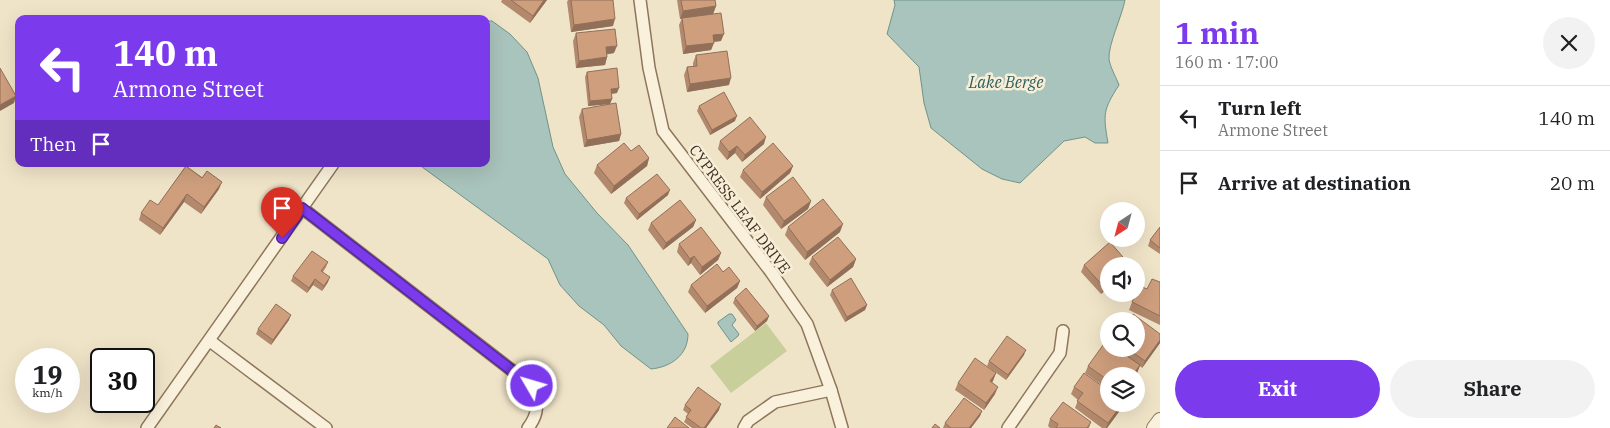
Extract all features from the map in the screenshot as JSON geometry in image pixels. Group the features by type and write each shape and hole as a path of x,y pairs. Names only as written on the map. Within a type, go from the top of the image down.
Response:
{"street":[{"name":"CYPRESS LEAF DRIVE","path":"640,0 649,68 663,131 771,272 807,324 831,390 842,428"},
{"path":"147,428 331,167"},
{"path":"302,208 532,386 538,406 534,420 528,428"},
{"path":"1008,428 1060,353 1063,331"},
{"path":"210,341 326,428"},
{"path":"744,428 748,421 775,402 831,390"},
{"path":"1154,428 1160,420"}],"green space":[{"path":"766,323 787,351 731,393 710,366"}],"water":[{"name":"Lake Berge","path":"894,0 1125,0 1109,53 1109,59 1119,85 1106,112 1105,125 1108,143 1095,143 1085,137 1064,141 1020,183 1002,179 982,169 931,128 924,103 919,67 887,34 895,5"},
{"path":"490,21 510,34 527,52 538,78 553,147 565,174 597,213 628,245 688,334 682,354 665,366 651,369 621,346 604,325 579,306 560,285 548,259 422,167 490,167"},
{"path":"729,314 732,314 736,320 732,325 739,334 731,342 718,324"}],"building":[{"path":"511,0 544,0 533,16"},
{"path":"571,0 613,0 615,19 574,25"},
{"path":"681,0 715,0 716,6 683,11"},
{"path":"721,13 724,34 713,35 714,43 686,46 682,18"},
{"path":"615,29 617,46 606,47 607,57 579,61 576,33"},
{"path":"727,51 731,78 690,84 687,67 697,66 696,55"},
{"path":"0,68 15,97 0,105"},
{"path":"617,68 619,88 611,89 612,99 590,101 587,72"},
{"path":"724,92 737,116 712,130 699,106"},
{"path":"616,103 621,134 587,140 582,109"},
{"path":"750,117 766,137 745,155 737,146 729,152 720,141"},
{"path":"624,143 631,151 639,145 649,158 614,186 597,165"},
{"path":"773,143 793,166 762,192 743,170"},
{"path":"185,167 202,178 207,171 222,182 204,207 187,194 163,228 141,213 150,200 158,205"},
{"path":"657,174 670,190 639,214 626,198"},
{"path":"793,177 811,201 784,221 766,197"},
{"path":"823,199 843,224 807,252 788,227"},
{"path":"680,200 696,220 666,243 651,223"},
{"path":"701,227 721,253 702,267 694,256 690,259 679,244"},
{"path":"1160,227 1160,248 1150,240"},
{"path":"838,237 856,259 830,280 812,257"},
{"path":"1103,248 1115,248 1123,257 1100,257 1100,283 1084,265"},
{"path":"312,251 328,262 321,271 330,277 324,286 315,279 309,288 293,276"},
{"path":"717,264 723,272 729,267 740,281 707,306 691,285"},
{"path":"851,278 867,305 847,317 832,290"},
{"path":"1152,279 1160,282 1160,316 1132,302 1145,302 1145,288 1147,289"},
{"path":"746,288 769,316 757,326 735,298"},
{"path":"276,304 291,315 273,340 258,329"},
{"path":"1145,323 1160,334 1160,340 1145,361 1139,357 1145,357"},
{"path":"1007,336 1026,350 1008,375 989,361"},
{"path":"1100,349 1100,357 1128,357 1140,365 1139,367 1100,367 1100,375 1088,366"},
{"path":"975,358 996,373 990,381 998,387 986,403 958,383"},
{"path":"1084,373 1100,385 1100,412 1116,412 1108,423 1077,401 1083,393 1074,387"},
{"path":"698,387 721,404 704,428 701,428 686,417 691,410 685,405"},
{"path":"964,398 982,411 969,428 951,428 945,423"},
{"path":"1063,402 1091,422 1087,428 1056,428 1058,424 1050,419"},
{"path":"675,417 689,428 667,428"},
{"path":"935,424 940,428 932,428"}],"route":[{"path":"282,238 302,208 532,386"}]}
